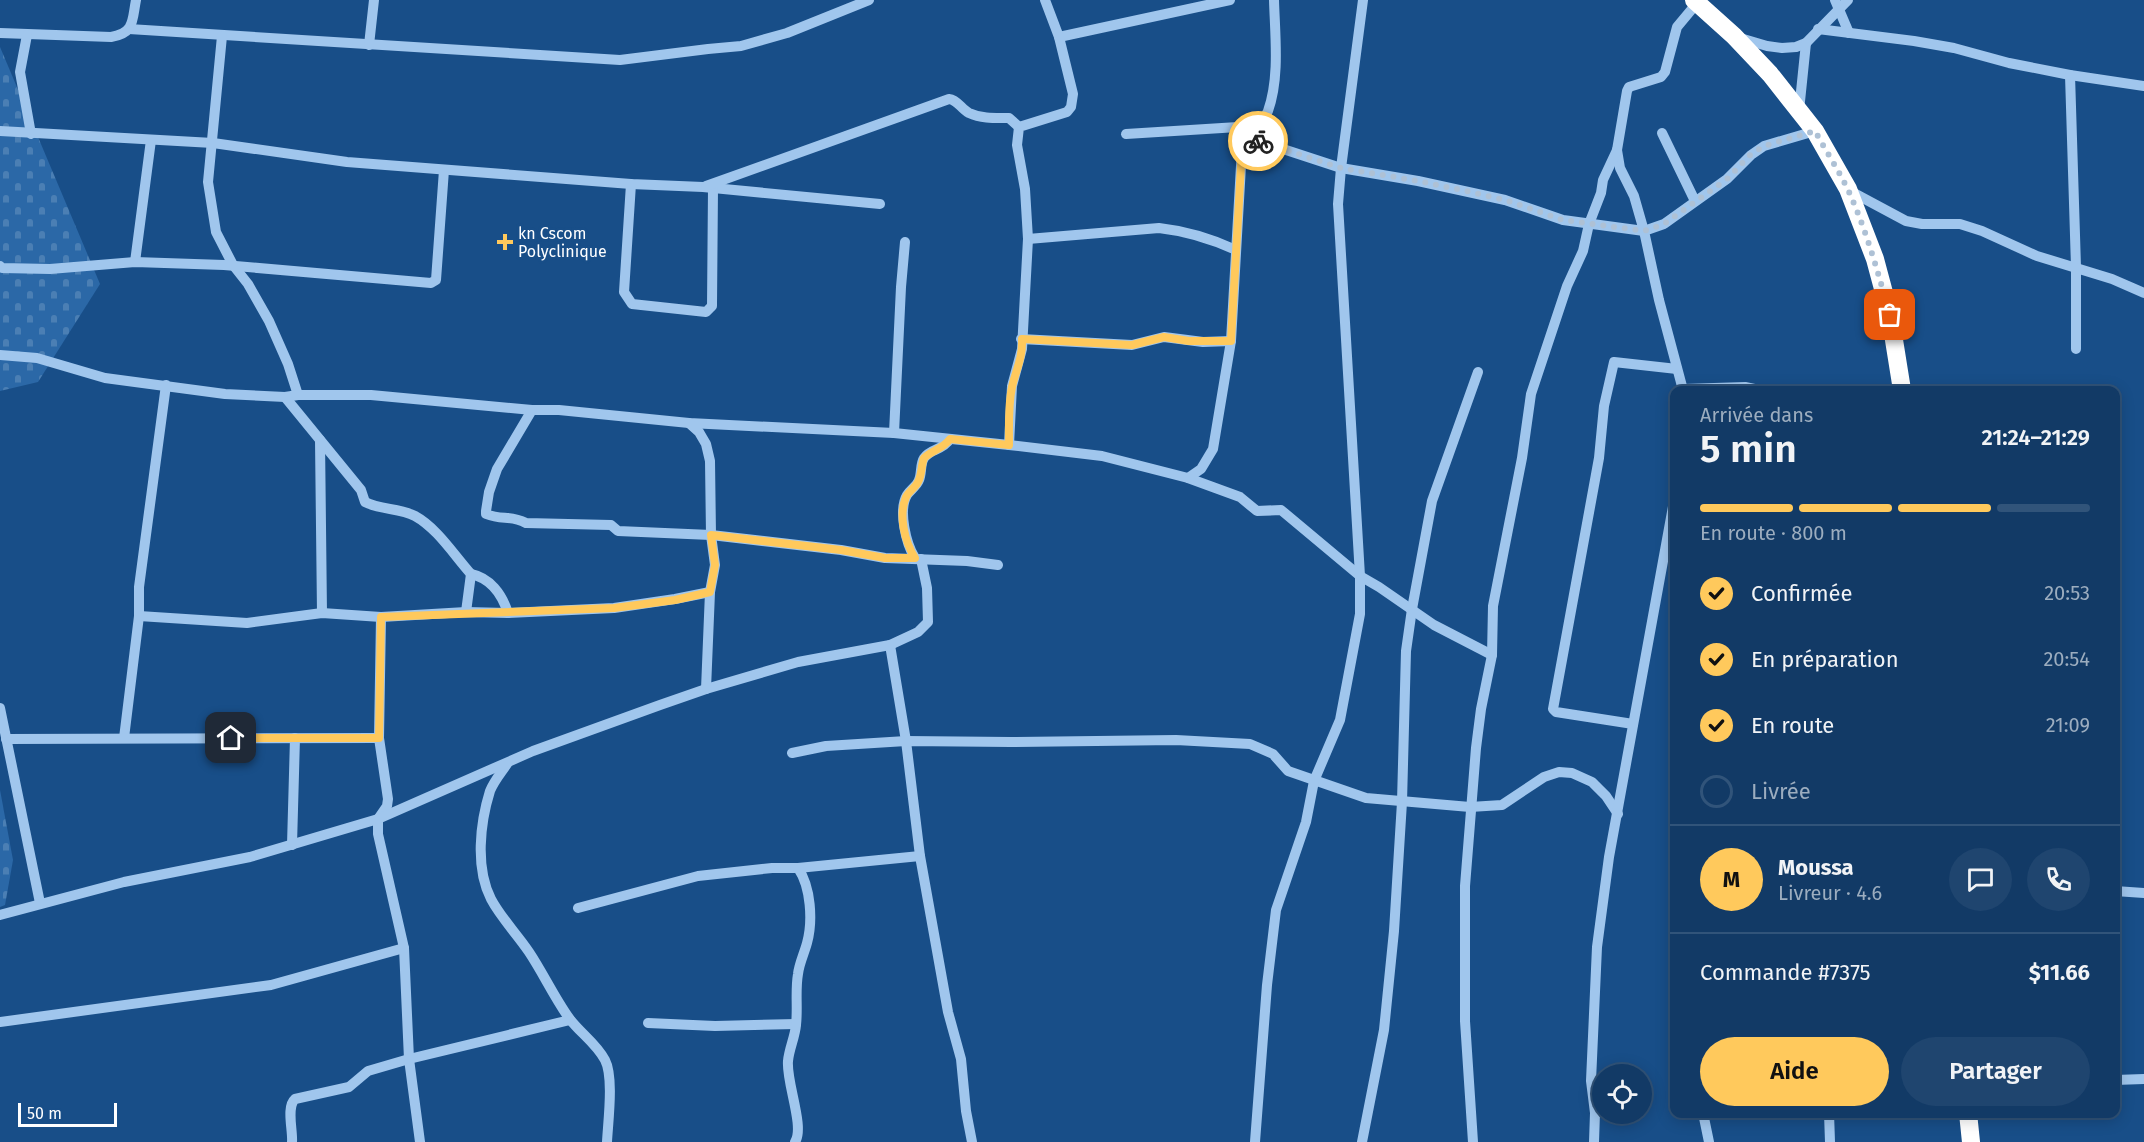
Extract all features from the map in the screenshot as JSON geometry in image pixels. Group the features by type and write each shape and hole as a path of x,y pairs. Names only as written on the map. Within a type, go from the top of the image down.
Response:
{"highway":[{"path":"1695,1 1734,36 1770,74 1815,131 1848,189 1881,281 1890,315 1901,386"},
{"path":"1969,1118 1971,1142"}],"street":[{"path":"0,33 111,37 122,35 129,29 136,0"},
{"path":"369,45 374,0"},
{"path":"129,29 620,60 741,46 787,33 869,0"},
{"path":"1019,127 1063,114 1071,106 1073,94 1059,37 1045,0"},
{"path":"1059,37 1230,0"},
{"path":"1188,478 1201,469 1213,449 1231,341 1242,148 1254,126 1268,113 1273,86 1274,0"},
{"path":"1255,1142 1267,985 1276,910 1306,822 1314,781 1340,720 1360,614 1360,576 1338,204 1363,0"},
{"path":"1800,111 1806,43 1838,4 1848,0"},
{"path":"1473,1142 1465,1021 1464,965 1465,886 1470,807 1481,709 1492,655 1493,606 1522,458 1531,394 1567,286 1583,250 1603,180 1617,150 1629,87 1661,77 1665,72 1677,27 1695,1"},
{"path":"1838,4 1850,33"},
{"path":"1818,29 1954,48 2009,63 2144,86"},
{"path":"27,35 20,72 31,134"},
{"path":"222,36 208,182 213,217 218,238 269,321 288,364 298,395"},
{"path":"1734,36 1782,48 1806,43"},
{"path":"2070,75 2076,349"},
{"path":"708,188 949,99 954,100 969,113 983,117 1010,118 1019,127"},
{"path":"1126,134 1254,126"},
{"path":"1009,445 1012,387 1021,357 1028,239 1025,189 1017,145 1019,127"},
{"path":"0,131 213,143 347,162 708,188 880,204"},
{"path":"1246,137 1341,168 1418,181 1505,200 1563,220 1644,231 1664,224 1727,179 1750,155 1764,146 1815,131"},
{"path":"1662,133 1695,201"},
{"path":"135,262 151,140"},
{"path":"1617,150 1620,168 1634,196 1644,231 1659,300 1682,386"},
{"path":"0,266 2,268 50,269 135,262 233,265 434,282 444,170"},
{"path":"631,184 624,292 627,299 632,304 706,312 712,306 708,188"},
{"path":"1848,189 1906,221 1922,224 1960,224 1982,231 2037,256 2112,279 2144,293"},
{"path":"1028,239 1159,228 1178,230 1236,250"},
{"path":"894,433 905,242"},
{"path":"1022,339 1132,345 1164,337 1189,341 1231,341"},
{"path":"0,355 38,358 92,375 225,394 285,397 371,395 689,423 894,433 1102,456 1188,478 1240,497 1257,511 1281,510 1360,576 1434,626 1492,655"},
{"path":"1633,724 1556,712 1553,709 1599,458 1604,406 1614,362 1677,369"},
{"path":"1362,1142 1384,1030 1394,930 1402,802 1406,651 1412,609 1432,501 1478,372"},
{"path":"124,738 139,616 139,586 166,385"},
{"path":"285,397 361,490 365,502 415,516 435,533 471,574 480,576 498,591 505,603 507,613"},
{"path":"532,410 497,469 489,492 486,514 499,518 516,517 526,523 611,525 618,531 711,535 841,550 885,558 967,561 998,565"},
{"path":"689,423 699,432 708,450 711,535 715,565 710,592 706,689"},
{"path":"0,915 124,882 250,858 378,819 533,751 706,689 798,662 890,645 918,632 928,621 927,588 918,559 908,547 904,529 906,498 919,481 924,458 942,449 950,439"},
{"path":"320,440 322,613"},
{"path":"1593,1142 1595,1113 1591,1081 1597,947 1610,856 1670,523"},
{"path":"466,612 471,574"},
{"path":"139,616 247,623 322,613 381,617 466,612 507,613 614,608 675,600 710,592"},
{"path":"381,617 379,738 388,798 387,806 378,819 378,834 404,948 409,1059 420,1142"},
{"path":"890,645 906,741 920,856 948,1012 961,1059 966,1112 972,1142"},
{"path":"0,708 40,903"},
{"path":"292,845 295,738"},
{"path":"6,739 379,738"},
{"path":"792,753 826,746 906,741 1176,740 1250,744 1273,754 1288,771 1314,781 1366,798 1402,802 1433,802 1470,807 1502,806 1544,777 1558,772 1572,773 1592,782 1606,796 1618,814"},
{"path":"509,762 490,790 483,819 482,868 486,886 492,900 529,952 570,1020 606,1061 609,1086 607,1142"},
{"path":"578,908 698,876 920,856"},
{"path":"795,1142 799,1137 798,1125 789,1080 788,1062 796,1024 797,981 807,942 809,895 805,877 798,868"},
{"path":"2120,891 2144,893"},
{"path":"0,1022 271,985 404,948"},
{"path":"292,1142 290,1107 295,1099 349,1087 368,1071 409,1059 570,1020"},
{"path":"648,1023 714,1026 796,1024"},
{"path":"2120,1080 2144,1079"},
{"path":"1704,1118 1709,1142"},
{"path":"1829,1118 1830,1142"}],"green space":[{"path":"0,47 100,284 38,382 0,391"},
{"path":"0,790 13,860 5,905 0,907"}],"way so far":[{"path":"1258,141 1341,168 1418,181 1505,200 1563,220 1644,231 1664,224 1727,179 1750,155 1764,146 1815,131 1848,189 1860,218 1875,259 1890,315"}],"place":[{"name":"kn Cscom Polyclinique","path":"505,242"}],"route":[{"path":"231,738 379,738 381,617 614,608 675,600 710,592 715,565 711,535 841,550 885,558 915,558 906,541 905,504 907,495 919,481 924,458 942,449 950,439 1009,445 1012,387 1021,357 1022,339 1132,345 1164,337 1203,342 1231,341 1242,148 1246,137 1258,141"}]}
